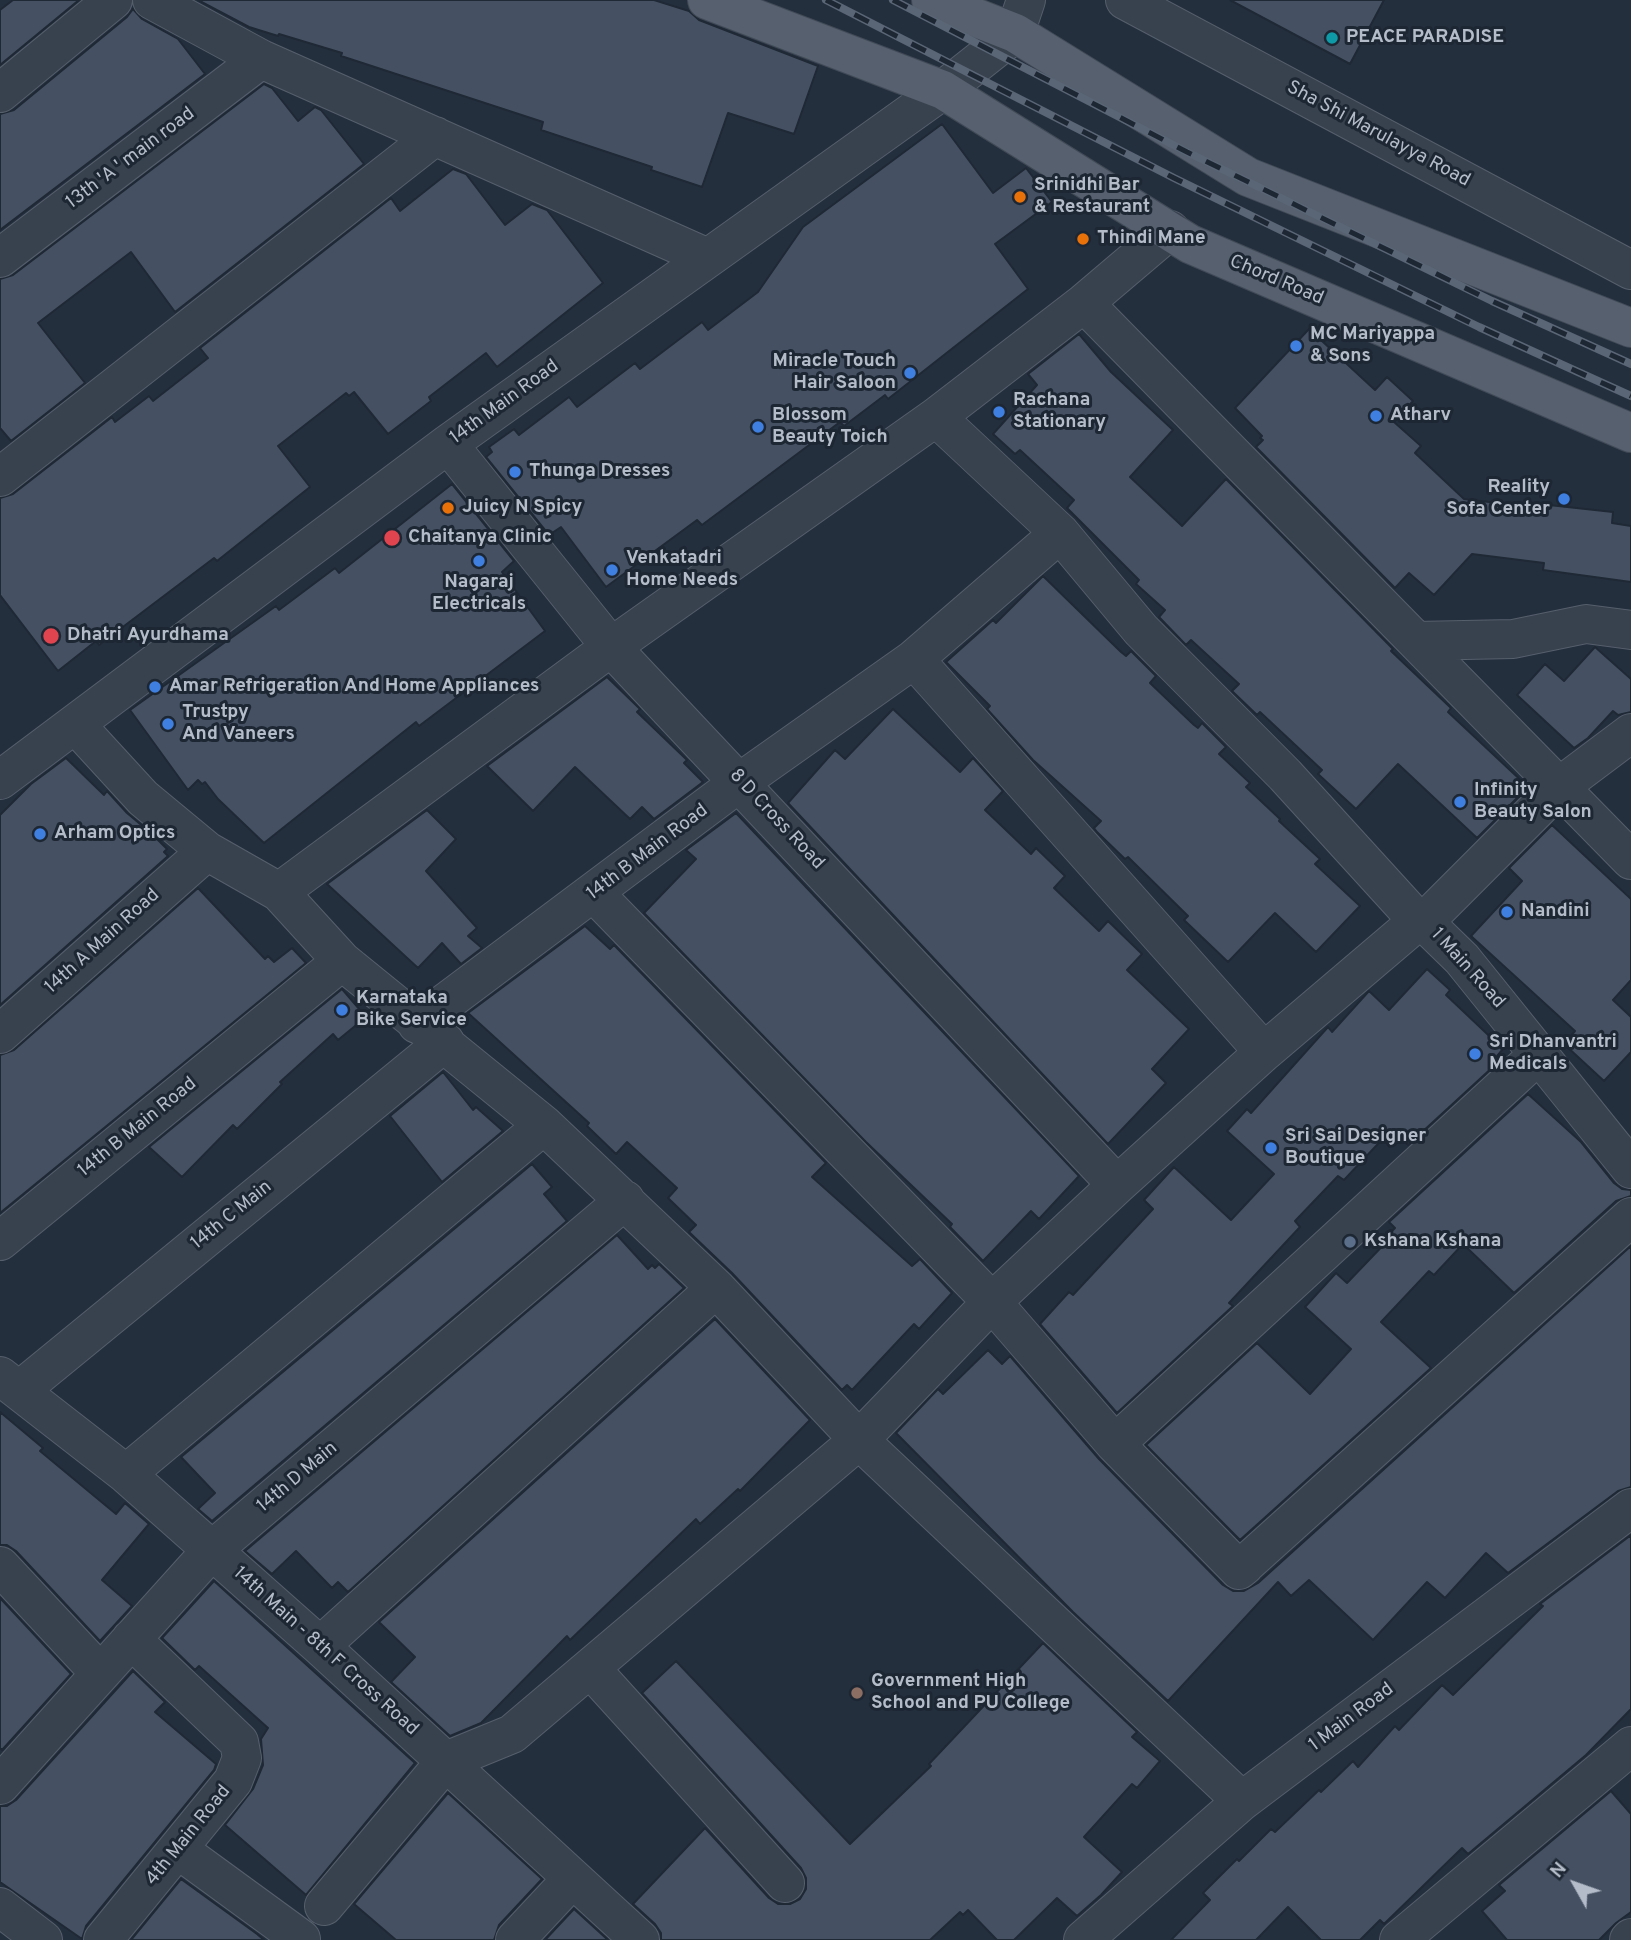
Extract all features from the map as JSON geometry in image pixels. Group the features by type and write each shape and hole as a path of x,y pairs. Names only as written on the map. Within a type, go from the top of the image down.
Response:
{"main road":[{"name":"Chord Road","path":"706,0 943,90 1190,244 1631,433"},
{"path":"931,0 1020,17 1248,177 1631,328"}],"street":[{"path":"0,93 113,0"},
{"path":"152,0 261,59 708,258"},
{"name":"Sha Shi Marulayya Road","path":"1125,0 1631,270"},
{"name":"14th Main Road","path":"2,775 76,725 448,444 943,90 1020,17"},
{"name":"13th 'A ' main road","path":"0,258 261,59"},
{"path":"0,477 435,136"},
{"path":"279,892 611,647 936,417 1084,303 1170,230"},
{"path":"1084,303 1631,860"},
{"path":"324,1906 446,1761 512,1734 859,1440 992,1302 1117,1185 1264,1052 1421,921 1285,775 1141,631 1060,533 936,417"},
{"name":"8 D Cross Road","path":"448,444 611,647 1117,1185"},
{"name":"14th B Main Road","path":"431,1033 594,894 740,782 914,659 1060,533"},
{"path":"1416,641 1513,639 1586,624 1631,630"},
{"path":"914,659 1264,1052"},
{"path":"76,725 143,798 207,851 279,892 342,961 544,1125 716,1288 859,1440 1242,1801"},
{"name":"1 Main Road","path":"1631,733 1559,787 1421,921 1462,959 1631,1169"},
{"name":"14th A Main Road","path":"0,1034 207,851"},
{"path":"594,894 992,1302 1115,1444 1242,1568 1631,1217"},
{"name":"14th B Main Road","path":"0,1241 342,961"},
{"name":"14th C Main","path":"10,1383 431,1033"},
{"path":"1115,1444 1539,1054"},
{"path":"126,1474 544,1125"},
{"name":"14th D Main","path":"0,1785 211,1551 625,1200"},
{"path":"320,1646 716,1288"},
{"name":"14th Main - 8th F Cross Road","path":"10,1383 126,1474 320,1646 640,1940"},
{"name":"1 Main Road","path":"1083,1940 1242,1801 1631,1508"},
{"path":"0,1566 100,1674"},
{"name":"4th Main Road","path":"103,1940 233,1782 242,1758 239,1742 131,1639"},
{"path":"590,1668 785,1883"},
{"path":"1399,1940 1631,1746"},
{"path":"179,1850 301,1939"},
{"path":"514,1940 572,1879"},
{"path":"0,1908 43,1940"}],"building":[{"path":"13,0 79,0 0,65 0,10"},
{"path":"198,0 654,0 689,11 699,20 818,66 794,134 728,113 702,187 651,170 652,167 541,130 543,122 341,56 342,53 249,27"},
{"name":"PEACE PARADISE","path":"1230,0 1384,0 1350,64"},
{"path":"133,9 142,19 178,39 205,74 0,230 0,114 14,110 127,17"},
{"path":"264,84 272,88 298,121 315,107 321,110 364,164 175,312 131,252 38,323 85,383 11,441 0,428 0,279 13,275"},
{"path":"942,124 993,193 1026,168 1052,202 995,244 1028,289 888,399 885,395 844,426 840,422 702,525 697,520 606,587 561,527 549,535 486,457 492,452 489,447 514,429 519,435 569,397 577,407 635,363 640,369 702,322 708,330 758,292 803,227"},
{"path":"453,169 466,174 505,225 532,204 547,210 603,283 497,367 486,353 429,397 431,401 388,434 354,392 349,396 346,393 278,446 310,487 217,561 214,558 99,645 96,641 58,671 0,595 0,498 13,494 112,417 115,422 149,396 153,401 208,358 200,348 391,198 400,211"},
{"path":"1309,329 1375,390 1387,377 1413,401 1394,422 1421,446 1415,453 1464,499 1549,509 1549,505 1613,512 1612,523 1631,526 1631,582 1543,570 1544,563 1472,554 1434,595 1409,573 1395,588 1256,447 1263,440 1260,438 1262,436 1235,408"},
{"path":"1079,334 1111,372 1173,430 1130,477 1182,526 1226,479 1393,649 1391,651 1451,708 1448,712 1528,787 1477,838 1398,764 1356,809 1318,774 1322,770 1260,712 1257,715 1232,691 1239,684 1191,640 1186,645 1159,617 1165,610 1136,584 1139,580 1067,508 1074,500 1020,450 1015,454 993,434 1037,385 1028,374"},
{"path":"452,484 514,561 502,572 545,631 419,726 416,722 264,843 218,799 205,782 202,784 198,780 188,790 130,710 276,606 279,610 335,568 339,573"},
{"path":"1043,576 1121,652 1126,656 1131,651 1156,676 1150,683 1194,725 1198,728 1202,723 1226,747 1219,754 1250,783 1246,787 1320,859 1315,864 1360,906 1316,952 1275,913 1228,962 1184,920 1188,916 1128,857 1125,859 1097,832 1094,828 1101,821 1033,760 987,709 990,706 946,662 993,620 996,623"},
{"path":"1595,647 1631,679 1631,712 1618,715 1613,711 1588,738 1574,748 1517,695 1545,664 1564,681"},
{"path":"607,677 640,709 637,712 687,760 684,763 703,782 654,819 642,807 630,819 575,767 533,811 487,766"},
{"path":"893,709 960,772 973,758 1003,791 985,810 1031,854 1036,848 1065,876 1054,888 1099,931 1108,921 1142,954 1127,970 1189,1029 1152,1069 1166,1083 1108,1144 788,803 835,750 845,759"},
{"path":"66,758 104,795 107,791 152,834 167,849 164,852 168,856 0,1005 0,815 31,784"},
{"path":"427,810 456,839 426,871 477,928 468,936 482,948 461,964 442,943 418,968 327,884"},
{"path":"736,813 1079,1176 1039,1219 1031,1211 983,1261 950,1227 952,1224 866,1142 644,913 696,859 686,850"},
{"path":"1552,825 1631,899 1631,980 1613,1000 1631,1017 1631,1052 1604,1081 1564,1044 1575,1031 1471,936 1522,881 1509,868"},
{"path":"198,888 265,959 268,956 274,962 292,948 306,963 0,1213 0,1055 14,1050"},
{"path":"585,926 610,949 614,945 826,1163 812,1177 912,1266 920,1259 952,1293 919,1329 914,1324 852,1390 847,1385 842,1390 732,1273 689,1232 696,1225 668,1198 677,1188 627,1142 616,1154 587,1126 589,1123 468,1013"},
{"path":"1427,969 1450,990 1446,995 1503,1049 1492,1062 1495,1065 1408,1145 1391,1130 1344,1180 1338,1176 1295,1221 1300,1227 1229,1303 1233,1306 1117,1413 1040,1324 1069,1292 1073,1295 1153,1209 1144,1200 1174,1167 1231,1220 1274,1174 1227,1131 1247,1109 1251,1113 1328,1027 1332,1032 1369,991 1389,1010"},
{"path":"342,989 366,1017 338,1040 333,1034 280,1082 282,1084 237,1129 233,1125 182,1177 149,1147"},
{"path":"443,1072 473,1110 476,1107 503,1131 442,1182 390,1116"},
{"path":"1528,1094 1581,1142 1614,1183 1622,1189 1631,1190 1631,1196 1616,1201 1514,1293 1463,1244 1434,1275 1429,1271 1381,1322 1431,1368 1240,1540 1146,1445 1257,1343 1310,1394 1351,1349 1305,1307 1336,1273 1347,1283 1392,1236 1389,1234 1395,1228 1389,1222"},
{"path":"532,1164 552,1187 544,1194 567,1221 212,1521 198,1509 215,1493 181,1457"},
{"path":"617,1235 648,1269 659,1264 684,1288 348,1592 338,1582 332,1588 296,1551 272,1574 245,1551"},
{"path":"1631,1246 1631,1487 1618,1491 1508,1573 1486,1553 1445,1598 1427,1582 1373,1640 1309,1580 1291,1596 1278,1582 1168,1701 1073,1612 896,1433 938,1389 943,1394 988,1350 1002,1364 1010,1356 1099,1459 1223,1585 1233,1591 1244,1591 1258,1583"},
{"path":"715,1319 810,1420 740,1491 738,1489 700,1524 696,1519 570,1640 567,1636 481,1723 450,1736 391,1682 415,1657 379,1622"},
{"path":"0,1412 43,1448 40,1451 116,1514 125,1503 149,1524 102,1580 132,1606 100,1641 16,1551 7,1545 0,1545"},
{"path":"1631,1535 1631,1709 1586,1755 1468,1854 1462,1848 1384,1924 1380,1920 1360,1940 1321,1940 1288,1907 1256,1940 1171,1940 1210,1900 1203,1893 1271,1829 1275,1832 1353,1761 1358,1767 1395,1726 1399,1730 1442,1685 1453,1695 1543,1606 1540,1604"},
{"path":"214,1581 415,1763 306,1895 225,1825 253,1789 263,1765 261,1739 268,1728 199,1666 195,1670 162,1638"},
{"path":"0,1598 71,1674 2,1750 0,1748"},
{"path":"1043,1643 1137,1732 1132,1737 1160,1761 1137,1788 1132,1784 1084,1837 1122,1872 1077,1916 1057,1898 1014,1940 997,1940 968,1910 963,1915 960,1912 930,1940 661,1940 661,1933 655,1924 633,1904 705,1828 769,1898 778,1904 790,1904 800,1899 806,1889 806,1878 801,1868 642,1693 676,1661 850,1844 931,1766 929,1764"},
{"path":"133,1671 165,1702 155,1712 216,1764 214,1770 86,1926 82,1939 0,1882 0,1806 7,1806 16,1800"},
{"path":"1611,1791 1631,1814 1631,1912 1599,1940 1507,1940 1482,1911 1505,1891 1499,1885"},
{"path":"448,1793 542,1879 499,1925 494,1940 396,1940 354,1904"},
{"path":"181,1879 257,1934 264,1940 131,1940"},
{"path":"574,1909 608,1940 545,1940"}],"railway":[{"path":"826,0 1174,178 1479,327 1631,396"},
{"path":"893,0 1187,152 1492,301 1631,364"}],"place":[{"name":"PEACE PARADISE","path":"1332,38"},
{"name":"Srinidhi Bar & Restaurant","path":"1020,197"},
{"name":"Thindi Mane","path":"1083,239"},
{"name":"MC Mariyappa & Sons","path":"1296,346"},
{"name":"Miracle Touch Hair Saloon","path":"910,373"},
{"name":"Rachana Stationary","path":"999,412"},
{"name":"Atharv","path":"1376,416"},
{"name":"Blossom Beauty Toich","path":"758,427"},
{"name":"Thunga Dresses","path":"515,472"},
{"name":"Reality Sofa Center","path":"1564,499"},
{"name":"Juicy N Spicy","path":"448,508"},
{"name":"Chaitanya Clinic","path":"392,538"},
{"name":"Nagaraj Electricals","path":"479,561"},
{"name":"Venkatadri Home Needs","path":"612,570"},
{"name":"Dhatri Ayurdhama","path":"51,636"},
{"name":"Amar Refrigeration And Home Appliances","path":"155,687"},
{"name":"Trustpy And Vaneers","path":"168,724"},
{"name":"Infinity Beauty Salon","path":"1460,802"},
{"name":"Arham Optics","path":"40,834"},
{"name":"Nandini","path":"1507,912"},
{"name":"Karnataka Bike Service","path":"342,1010"},
{"name":"Sri Dhanvantri Medicals","path":"1475,1054"},
{"name":"Sri Sai Designer Boutique","path":"1271,1148"},
{"name":"Kshana Kshana","path":"1350,1242"},
{"name":"Government High School and PU College","path":"857,1693"}]}
